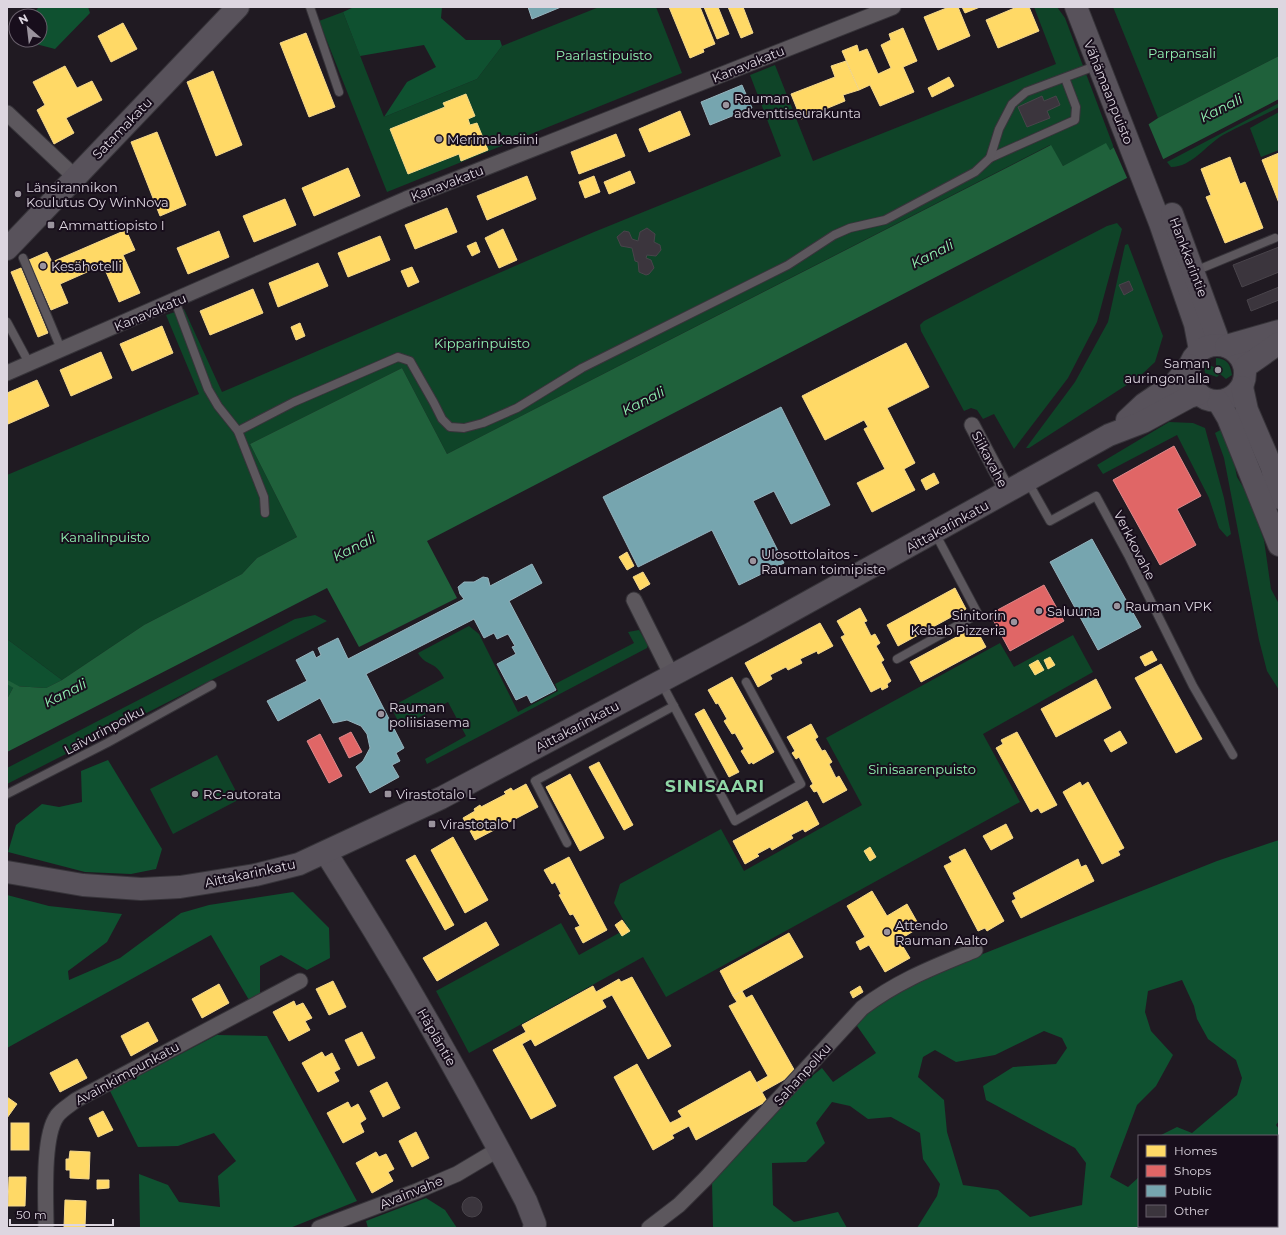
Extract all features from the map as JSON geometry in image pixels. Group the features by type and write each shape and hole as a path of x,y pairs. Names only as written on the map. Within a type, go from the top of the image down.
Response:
{"main road":[{"name":"Satamakatu","path":"15,254 76,177 238,7"},
{"name":"Vähämaanpuisto","path":"1076,7 1098,65 1131,129"},
{"name":"Vähämaanpuisto","path":"1091,7 1131,129 1149,173"},
{"name":"Hankkarintie","path":"1149,173 1195,271 1209,351"},
{"name":"Hankkarintie","path":"1149,173 1195,324 1209,351"},
{"path":"1279,331 1209,351 1189,376 1192,385 1209,397 1228,418 1279,545"},
{"path":"1209,397 1234,395 1243,377 1279,343"},
{"path":"1209,351 1239,354 1247,410 1272,468 1279,498"},
{"name":"Aittakarinkatu","path":"1109,435 1144,404 1175,383 1209,351"},
{"name":"Aittakarinkatu","path":"7,872 83,885 141,889 180,887 255,875 299,864 326,853 441,798 667,679 1028,482 1109,435 1143,422 1189,397 1209,397"},
{"name":"Häpläntie","path":"326,853 402,977 499,1149 526,1201 535,1224 534,1228"}],"street":[{"name":"Kanavakatu","path":"7,373 406,199 893,7"},
{"path":"7,113 76,177"},
{"name":"Siikavahe","path":"972,425 1008,493"},
{"path":"634,600 667,679"},
{"name":"Sahanpolku","path":"649,1228 679,1206 705,1180 862,1008 884,991 906,979 975,950"},
{"name":"Avainkimpunkatu","path":"46,1228 50,1131 57,1115 76,1100 300,981"},
{"name":"Avainvahe","path":"320,1228 417,1191 456,1174 499,1149"}],"lane":[{"path":"310,7 339,92"},
{"path":"990,158 999,129 1012,104 1026,92 1098,65"},
{"path":"238,431 294,402 398,357 410,362 434,403 442,420 450,427 464,428 483,423 517,408 582,368 788,265 834,235 850,228 885,220 975,172 990,158 1075,120 1076,107 1065,78"},
{"path":"1195,271 1275,238"},
{"path":"15,254 61,349"},
{"path":"175,301 208,390 218,406 238,431 264,497 264,513"},
{"path":"7,322 29,363"},
{"name":"Verkkovahe","path":"1028,482 1050,521 1096,496 1128,555 1193,686 1233,755"},
{"path":"897,659 978,614 935,533"},
{"path":"667,679 674,706 735,821 801,784 746,682"},
{"name":"Laivurinpolku","path":"7,794 107,743 212,685"},
{"path":"567,843 535,781 674,706"}],"green space":[{"name":"Paarlastipuisto","path":"599,7 656,7 682,73 387,192 319,21 343,12 384,117 477,79 502,46"},
{"name":"Kanalinpuisto","path":"1034,7 1057,7 1065,18 1114,148 1109,150 1106,144 1063,166 1050,145 447,454 402,368 250,444 297,537 257,558 242,574 144,625 62,680 7,639 7,475 199,394 166,315 184,309 222,392 594,232 781,156 750,75 775,65 813,161 1056,64"},
{"name":"Parpansali","path":"1113,7 1279,7 1279,56 1158,118"},
{"path":"1279,103 1279,107 1223,135 1192,160 1179,166 1171,167 1167,162"},
{"path":"1279,112 1279,150 1261,157 1250,128"},
{"path":"1117,223 1122,229 1097,322 1068,378 1014,449 994,414 983,419 977,410 971,408 964,411 921,331 920,325 924,321 1107,226"},
{"path":"1128,244 1163,336 1155,362 1139,377 1029,448 1026,448 1075,382 1108,322 1125,245"},
{"path":"1216,358 1223,359 1227,362 1232,375 1226,379 1220,374 1217,377 1205,373 1204,367 1207,364 1216,368"},
{"path":"1169,422 1193,423 1205,428 1224,498 1231,534 1227,537 1219,528 1209,498 1177,435 1103,474 1097,465"},
{"path":"1222,429 1232,452 1237,477 1248,495 1264,540 1271,589 1279,604 1279,690 1267,671 1259,640 1224,458 1215,433"},
{"path":"315,615 327,621 7,784 7,768 295,619"},
{"path":"469,626 479,634 518,712 558,691 555,684 634,643 628,632 639,630 648,645 647,648 427,764 425,759 466,736 448,702 401,727 391,707 444,678 437,668 424,660 418,653"},
{"name":"Sinisaarenpuisto","path":"1073,635 1093,672 983,734 1020,802 666,997 643,957 469,1053 436,991 561,923 579,955 628,928 614,903 620,884 721,829 744,871 862,805 826,738 1000,643 1014,667"},
{"name":"RC-autorata","path":"217,755 240,799 173,834 150,789"}],"shaded area":[{"path":"88,7 90,13 55,49 48,47 48,8 38,8"},
{"path":"354,7 442,7 441,18 466,40 500,40 502,46 477,79 384,117 407,82 436,67 424,45 360,56 343,12"},
{"path":"7,639 62,680 46,688 14,686 7,699"},
{"path":"108,760 162,849 156,869 131,874 85,872 8,852 16,825 42,804 59,807 82,802 81,771"},
{"path":"1279,840 1279,1121 1276,1125 1279,1129 1279,1228 917,1228 937,1196 940,1184 923,1159 920,1133 891,1117 868,1119 850,1106 832,1102 816,1123 825,1143 806,1162 772,1163 773,1205 794,1222 838,1212 847,1228 713,1228 712,1181 792,1092 822,1068 833,1082 876,1053 855,1023 897,988 1217,861","holes":["1182,980 1194,1006 1197,1019 1208,1039 1236,1060 1242,1078 1237,1095 1192,1133 1177,1127 1161,1135 1278,1135 1278,1227 1138,1227 1138,1178 1128,1187 1110,1177 1137,1105 1156,1086 1173,1055 1151,1031 1145,1012 1148,991","1044,1031 1062,1038 1067,1048 1056,1064 1013,1067 983,1086 986,1100 1075,1148 1086,1163 1082,1205 1030,1217 998,1190 963,1185 947,1132 944,1100 918,1077 923,1057 935,1050 956,1062 995,1055"]},
{"path":"293,892 329,928 330,958 307,970 281,955 260,966 260,994 249,1000 211,935 7,1048 7,895 49,906 122,914 107,942 68,971 69,980 120,958 181,913 209,905"},
{"path":"217,1035 267,1036 357,1201 290,1228 140,1228 139,1174 168,1185 179,1202 220,1207 218,1176 236,1161 214,1133 178,1146 138,1147 110,1091"},
{"path":"426,1198 445,1210 457,1228 368,1228 366,1221"}],"water":[{"name":"Kanali","path":"1279,56 1279,99 427,541 457,598 359,647 327,588 7,752 7,699 14,686 46,688 62,680 144,625 242,574 257,558 297,537 250,444 402,368 447,454 1051,145 1063,166 1106,143 1110,150 1158,118"}],"pier":[{"path":"1148,123 1164,161 1128,180 1113,146"}],"building: Homes":[{"path":"669,7 700,7 715,44 703,49 704,52 690,58"},
{"path":"704,7 718,7 729,34 717,39"},
{"path":"728,7 743,7 753,33 741,38"},
{"path":"949,7 958,7 970,36 938,50 924,17"},
{"path":"962,7 980,7 965,13"},
{"path":"1017,7 1029,7 1039,31 998,48 986,20"},
{"path":"123,23 137,49 111,62 98,36"},
{"path":"903,28 917,61 903,67 914,92 880,106 870,85 859,90 842,51 857,45 859,52 867,49 878,74 891,68 881,45 891,40 889,34"},
{"path":"306,33 335,107 309,117 280,43"},
{"path":"846,61 859,90 843,95 845,101 801,119 791,94 835,77 831,66"},
{"path":"65,66 77,88 92,81 102,100 66,118 74,133 54,144 37,110 45,105 33,82"},
{"path":"213,71 242,145 216,156 187,82"},
{"path":"949,77 954,86 932,97 928,88"},
{"name":"Merimakasiini","path":"466,94 475,116 468,119 470,125 477,123 488,150 461,161 459,154 408,174 390,129 445,107 443,103"},
{"path":"680,111 690,135 649,152 639,129"},
{"path":"157,132 186,205 160,216 131,142"},
{"path":"616,134 625,156 579,174 571,152"},
{"path":"1279,153 1279,203 1262,160"},
{"path":"1230,157 1240,184 1245,182 1263,228 1225,243 1206,197 1211,195 1201,169"},
{"path":"348,168 360,196 314,216 302,188"},
{"path":"630,171 635,183 609,194 604,182"},
{"path":"527,176 536,199 487,220 477,196"},
{"path":"594,176 600,192 585,198 579,182"},
{"path":"285,199 296,225 254,242 243,216"},
{"path":"447,208 457,232 415,249 405,225"},
{"path":"503,229 517,260 499,268 485,238"},
{"path":"126,230 135,250 123,255 140,293 119,302 103,265 60,284 68,303 51,310 29,260 47,252 52,262"},
{"path":"219,231 229,257 188,274 177,248"},
{"path":"380,236 390,260 348,277 338,253"},
{"path":"476,242 480,252 472,256 467,246"},
{"path":"318,263 328,286 278,307 269,283"},
{"path":"412,267 419,282 408,287 401,271"},
{"path":"21,268 48,333 38,337 11,272"},
{"path":"253,289 263,313 210,335 200,311"},
{"path":"300,323 305,336 296,340 291,327"},
{"path":"162,326 173,353 132,371 120,344"},
{"path":"906,343 929,387 887,408 915,463 904,469 915,490 872,512 857,483 885,469 864,429 868,427 864,420 825,440 802,396"},
{"path":"101,352 112,378 71,396 60,370"},
{"path":"37,380 49,406 8,424 7,393"},
{"path":"934,473 939,483 926,490 921,480"},
{"path":"627,552 634,566 627,570 619,557"},
{"path":"643,572 650,584 640,590 633,577"},
{"path":"955,588 966,609 898,646 887,625"},
{"path":"860,608 867,621 864,622 871,636 875,634 880,643 876,646 884,660 881,662 891,681 887,684 888,687 882,690 881,687 871,692 841,637 845,635 837,621"},
{"path":"820,623 833,646 818,654 817,651 800,659 802,663 788,670 786,667 770,675 772,679 758,687 745,663"},
{"path":"975,627 986,647 921,682 910,662"},
{"path":"1152,651 1157,660 1145,666 1140,657"},
{"path":"1050,657 1055,665 1048,669 1044,660"},
{"path":"1038,660 1044,670 1035,675 1029,665"},
{"path":"1161,664 1202,739 1176,753 1135,678"},
{"path":"732,677 774,752 753,764 752,762 749,764 741,751 744,749 735,733 732,734 724,721 727,719 718,703 716,704 708,690"},
{"path":"1096,679 1111,708 1056,737 1041,709"},
{"path":"704,709 739,772 729,777 695,714"},
{"path":"811,724 818,737 815,739 822,751 825,750 832,762 829,764 836,778 839,776 847,790 823,803 817,791 814,792 810,786 813,784 799,757 796,759 792,753 795,751 787,737"},
{"path":"1120,731 1127,743 1111,752 1104,740"},
{"path":"1017,732 1057,805 1041,813 1038,808 1031,812 996,748 1003,744 1001,740"},
{"path":"599,762 633,825 624,830 589,767"},
{"path":"570,774 604,838 580,851 546,787"},
{"path":"1080,782 1082,786 1088,782 1124,848 1118,851 1120,855 1102,864 1063,792"},
{"path":"526,784 538,807 475,840 463,818 475,811 474,809 480,805 481,807 506,794 504,792 511,788 513,791"},
{"path":"807,801 819,824 805,832 803,829 791,835 793,838 772,850 770,847 757,854 759,856 745,864 733,841"},
{"path":"1006,824 1013,838 991,850 983,836"},
{"path":"453,837 488,900 465,913 431,850"},
{"path":"870,847 876,857 870,861 864,851"},
{"path":"965,849 1004,921 987,931 985,928 978,931 944,866 952,862 949,857"},
{"path":"415,855 454,925 445,930 406,860"},
{"path":"569,857 607,930 583,943 575,928 580,926 573,914 570,915 559,895 561,894 555,882 552,884 544,870"},
{"path":"1078,859 1081,867 1086,865 1094,881 1021,918 1012,901 1016,899 1013,893"},
{"name":"Attendo Rauman Aalto","path":"872,891 887,916 907,904 920,927 899,940 910,958 885,972 869,945 860,950 856,942 865,937 847,906"},
{"path":"622,920 630,931 622,936 615,925"},
{"path":"486,922 499,945 437,981 423,958"},
{"path":"789,933 803,957 733,996 720,971"},
{"path":"632,977 671,1046 648,1059 612,995 602,1000 606,1007 535,1046 531,1039 522,1044 556,1106 531,1119 493,1050 526,1032 522,1025 593,986 596,992 619,979 621,982"},
{"path":"333,981 346,1007 329,1015 316,989"},
{"path":"219,984 229,1003 202,1018 192,999"},
{"path":"860,986 863,992 853,998 850,992"},
{"path":"742,991 746,998 752,995 796,1073 762,1092 756,1083 768,1076 729,1006 737,1002 733,996"},
{"path":"294,1001 296,1006 303,1003 312,1018 305,1021 310,1030 289,1041 273,1012"},
{"path":"148,1022 158,1041 131,1056 121,1036"},
{"path":"362,1032 375,1058 358,1066 345,1040"},
{"path":"322,1052 325,1057 332,1053 340,1069 334,1072 339,1081 318,1092 302,1063"},
{"path":"77,1059 87,1078 60,1092 50,1073"},
{"path":"637,1064 670,1123 682,1117 678,1111 750,1071 767,1101 696,1140 689,1126 672,1135 674,1138 653,1150 614,1077"},
{"path":"387,1082 400,1108 383,1117 370,1091"},
{"path":"7,1097 17,1104 7,1118"},
{"path":"348,1102 351,1108 358,1104 366,1119 360,1123 364,1132 343,1143 327,1113"},
{"path":"103,1111 113,1130 98,1137 89,1118"},
{"path":"11,1123 29,1123 29,1150 11,1150"},
{"path":"416,1132 429,1158 412,1167 399,1141"},
{"path":"70,1151 90,1152 89,1179 70,1178 70,1170 66,1170 66,1159 69,1159"},
{"path":"376,1152 379,1157 386,1154 394,1169 388,1172 393,1181 372,1193 356,1163"},
{"path":"9,1177 26,1177 25,1206 8,1206"},
{"path":"97,1180 109,1180 109,1188 97,1189"},
{"path":"65,1200 86,1201 85,1227 64,1227"}],"building: Shops":[{"path":"1174,446 1201,496 1177,509 1196,545 1160,565 1113,480"},
{"path":"1044,585 1064,621 1010,651 990,614"},
{"path":"351,732 362,752 349,758 339,738"},
{"path":"320,734 342,776 329,783 307,741"}],"building: Public":[{"path":"528,7 561,7 532,19"},
{"name":"Rauman adventtiseurakunta","path":"742,85 752,108 710,125 701,102"},
{"path":"781,407 830,505 791,524 774,491 753,501 784,563 739,585 712,530 638,567 603,497"},
{"path":"1092,539 1141,627 1098,650 1050,562"},
{"path":"532,564 542,583 509,601 556,690 531,703 527,695 516,700 497,664 516,654 512,647 515,646 508,634 497,639 494,633 484,638 474,619 366,674 404,748 396,753 400,761 392,765 399,777 370,793 356,767 363,761 370,748 367,734 361,726 347,720 333,723 320,698 278,721 267,701 307,681 296,660 313,651 316,658 321,655 318,648 338,638 348,659 464,599 460,594 458,587 464,582 474,582 483,577 488,578 490,586"}],"building: Other":[{"path":"1042,96 1044,101 1056,96 1060,105 1047,111 1050,118 1027,127 1018,107"},
{"path":"647,228 655,234 654,242 660,245 661,250 656,256 647,255 646,258 651,260 654,268 649,274 646,275 639,272 638,262 635,261 632,248 621,246 617,237 624,231 629,232 632,239 638,241 640,232"},
{"path":"1279,247 1279,272 1242,287 1233,265"},
{"path":"1129,281 1133,290 1124,295 1119,285"},
{"path":"1279,287 1279,300 1251,311 1247,300"},
{"path":"472,1197 479,1200 482,1207 479,1214 472,1217 465,1214 462,1207 465,1200"}],"waterway":[{"path":"7,682 18,688"}],"place":[{"name":"Rauman adventtiseurakunta","path":"726,105"},
{"name":"Merimakasiini","path":"439,139"},
{"name":"Länsirannikon Koulutus Oy WinNova","path":"18,194"},
{"name":"Ammattiopisto I","path":"51,225"},
{"name":"Kesähotelli","path":"43,266"},
{"name":"Saman auringon alla","path":"1218,370"},
{"name":"Ulosottolaitos - Rauman toimipiste","path":"753,561"},
{"name":"Rauman VPK","path":"1117,606"},
{"name":"Saluuna","path":"1039,611"},
{"name":"Sinitorin Kebab Pizzeria","path":"1014,622"},
{"name":"Rauman poliisiasema","path":"381,714"},
{"name":"RC-autorata","path":"195,794"},
{"name":"Virastotalo L","path":"388,794"},
{"name":"Virastotalo I","path":"432,824"},
{"name":"Attendo Rauman Aalto","path":"887,932"}],"district":[{"name":"SINISAARI","path":"715,786"}],"park label":[{"name":"Kipparinpuisto","path":"482,343"}]}
